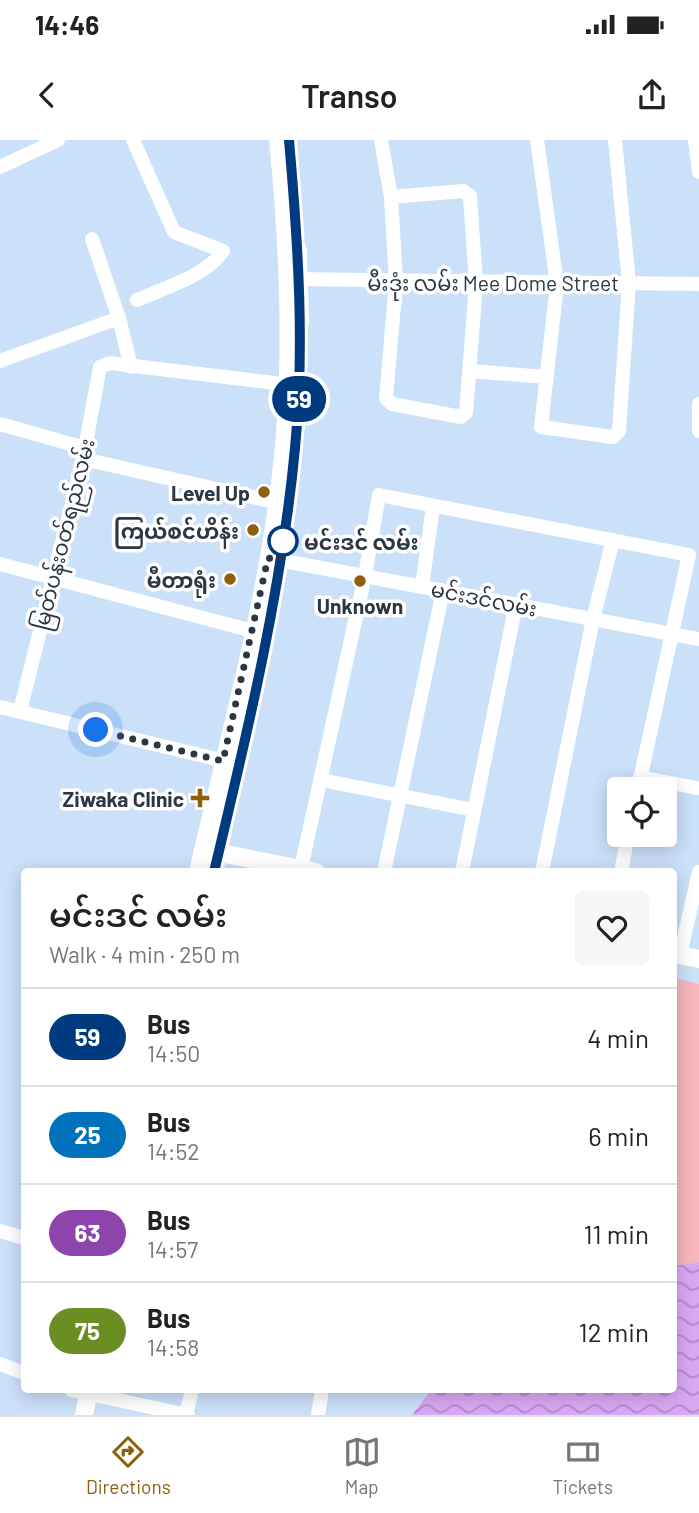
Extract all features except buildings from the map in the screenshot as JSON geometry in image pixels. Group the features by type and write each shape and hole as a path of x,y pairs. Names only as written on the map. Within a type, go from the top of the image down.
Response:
{"main road":[{"path":"278,140 294,279"},
{"path":"200,868 211,851 259,633 283,504 293,385 294,279 289,140"},
{"path":"211,851 298,868"},
{"path":"211,851 213,868"},
{"path":"677,954 699,959"},
{"path":"72,1415 79,1393"},
{"path":"80,1393 84,1415"}],"street":[{"path":"0,167 58,140"},
{"path":"132,140 174,232 223,251 217,260 186,278 137,300"},
{"path":"381,140 391,197 396,282 388,402 461,416 466,413 476,283 468,192 391,197"},
{"path":"537,140 557,284 541,427 613,437 620,431 629,283 615,140"},
{"path":"695,140 699,172"},
{"path":"92,239 119,318 131,367 293,385"},
{"name":"မီးဒုံး လမ်း Mee Dome Street","path":"294,279 699,284"},
{"path":"0,361 119,318"},
{"name":"မြတ်ပန်းဝတ်ရည်လမ်း","path":"20,711 84,453 100,367 110,363 131,367"},
{"path":"470,372 547,377"},
{"path":"699,404 699,431"},
{"path":"0,424 84,453 283,504"},
{"path":"308,868 321,780 365,576 379,495 689,555 640,777"},
{"path":"422,587 433,506"},
{"path":"543,868 593,619 613,540"},
{"name":"မင်းဒင်လမ်း","path":"274,559 699,639"},
{"path":"0,565 259,633"},
{"path":"385,868 443,591"},
{"path":"463,868 516,604"},
{"path":"0,707 230,763"},
{"path":"321,780 474,810"},
{"path":"677,786 697,788"},
{"path":"622,868 626,847"},
{"path":"677,954 699,872"},
{"path":"0,1231 21,1237"},
{"path":"0,1364 21,1372"},
{"path":"89,1393 186,1415 191,1393"},
{"path":"318,1415 322,1393"}],"shaded area":[{"path":"677,979 699,984 699,1262 677,1266"}],"water":[{"path":"699,1262 699,1415 412,1415 429,1393 677,1393 677,1266"}],"bus line":[{"name":"59","path":"215,868 275,585 295,448 299,386 300,279 289,140"}],"place":[{"name":"Level Up","path":"264,492"},
{"name":"ကြယ်စင်ဟိန်း","path":"253,530"},
{"name":"မင်းဒင် လမ်း","path":"283,541"},
{"name":"မီတာရုံး","path":"230,579"},
{"name":"Unknown","path":"360,581"},
{"name":"Ziwaka Clinic","path":"200,798"}],"route":[{"path":"96,730 223,761 268,558 279,560 284,533 283,541"}]}
